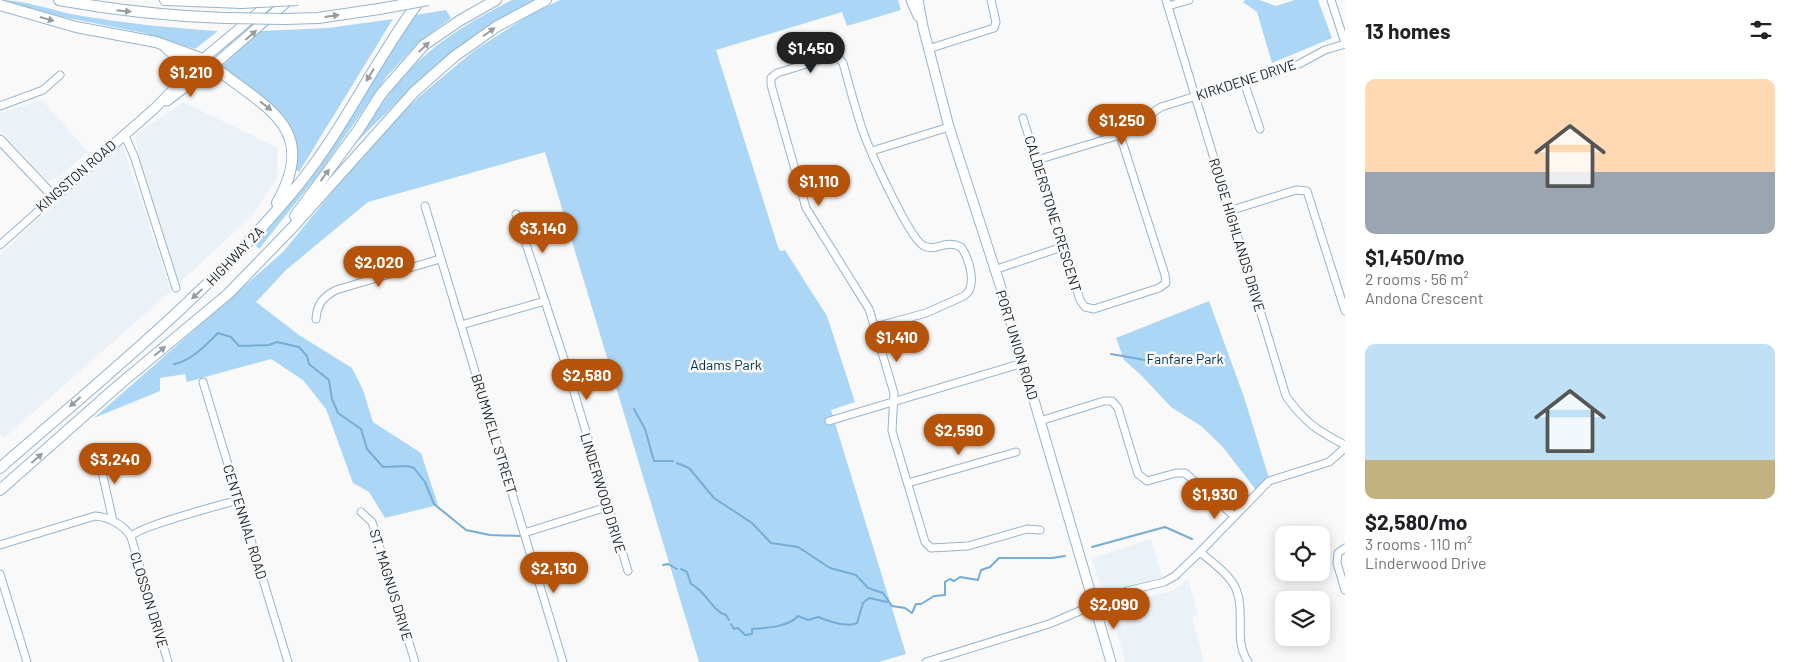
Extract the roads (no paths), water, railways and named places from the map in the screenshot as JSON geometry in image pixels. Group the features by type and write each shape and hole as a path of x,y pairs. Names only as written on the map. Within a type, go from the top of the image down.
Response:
{"highway":[{"path":"59,0 129,12 224,18 285,19 318,18 428,0"},
{"path":"165,0 242,3 298,0"},
{"name":"HIGHWAY 2A","path":"0,468 165,324 212,280 255,234 301,182 420,0"},
{"path":"228,294 285,230 359,129 381,94 424,45 459,20 496,0"},
{"path":"228,294 292,228 414,92 455,56 496,27 546,0"},
{"path":"0,5 76,27 156,42 203,60"},
{"path":"156,42 172,52 179,60 181,72 178,84"},
{"path":"214,66 272,110 286,130 294,150 293,165 286,188 255,234"},
{"name":"HIGHWAY 2A","path":"0,490 120,384 228,294"}],"main road":[{"name":"KINGSTON ROAD","path":"154,109 203,60 273,0"},
{"name":"KINGSTON ROAD","path":"54,197 124,134 154,109 214,66 289,0"},
{"name":"PORT UNION ROAD","path":"911,0 923,27"},
{"name":"PORT UNION ROAD","path":"918,0 928,48 949,128 1023,363 1111,662"},
{"path":"203,60 214,66"},
{"path":"0,140 54,197"}],"street":[{"path":"928,48 994,28 996,22 991,0"},
{"path":"1167,3 1189,0"},
{"path":"1331,0 1345,44"},
{"name":"ROUGE HIGHLANDS DRIVE","path":"1167,3 1286,396 1297,412 1314,429 1345,446"},
{"name":"KIRKDENE DRIVE","path":"1037,160 1120,135 1161,107 1299,64 1325,50 1345,44"},
{"path":"875,327 926,313 964,296 968,294 972,281 961,247 950,243 925,247 916,240 903,218 865,136 843,63 838,57 830,57 777,73 772,78 771,85 806,208 867,305 875,327 894,393 892,431 925,542 930,548 968,546 1027,529 1040,530"},
{"path":"0,106 42,90 60,75"},
{"path":"1244,82 1260,130"},
{"name":"CALDERSTONE CRESCENT","path":"1023,118 1062,248 1080,300 1085,307 1094,309 1159,288 1166,283 1120,135"},
{"path":"872,151 949,128"},
{"path":"124,134 134,156 176,288"},
{"path":"1230,211 1296,190 1307,191 1345,311"},
{"name":"KINGSTON ROAD","path":"0,245 54,197"},
{"name":"BRUMWELL STREET","path":"425,206 563,662"},
{"name":"LINDERWOOD DRIVE","path":"516,214 529,246 575,392 607,507 628,571"},
{"path":"994,270 1062,248"},
{"path":"316,319 317,306 336,290 440,259"},
{"path":"461,325 545,301"},
{"path":"829,422 1023,363"},
{"name":"CENTENNIAL ROAD","path":"203,382 288,662"},
{"path":"1040,421 1104,401 1112,401 1118,408 1138,474 1147,481 1176,473 1185,473 1233,516"},
{"path":"926,662 1041,627 1086,610 1127,591 1164,582 1175,576 1200,552 1269,481 1329,462 1345,446"},
{"path":"908,483 1016,452"},
{"path":"98,454 113,521"},
{"path":"0,545 95,516 113,521 125,529 131,538 134,533 150,526 238,500"},
{"path":"524,533 607,507"},
{"name":"ST. MAGNUS DRIVE","path":"361,512 372,522 415,662"},
{"name":"CLOSSON DRIVE","path":"131,538 168,662"},
{"path":"1345,548 1338,553 1337,563 1345,590"},
{"path":"1200,552 1224,573 1236,589 1241,650 1248,662"},
{"path":"0,574 27,662"}],"waterway":[{"path":"174,364 192,356 218,333 231,337 239,346 269,345 277,342 299,347 307,356 309,364 329,380 332,399 338,413 361,429 367,449 383,467 408,466 414,468 425,482 434,504 466,530 490,535 520,536"},
{"path":"1111,354 1145,360"},
{"path":"634,409 645,429 654,461 673,461"},
{"path":"677,463 689,468 714,498 752,523 771,543 798,547 830,568 856,575 868,588 883,593 892,606 905,608 912,613 916,604 921,604 934,596 945,595 945,582 950,579 954,581 960,577 978,580 981,570 990,567 999,558 1052,558 1065,556"},
{"path":"1092,547 1165,527 1192,539"},
{"path":"663,565 668,564 677,569"},
{"path":"681,569 687,572 691,584 701,591 717,610 726,615 729,620"},
{"path":"731,624 734,629 738,628 745,635 752,634 752,629 789,623 798,616 808,620 818,617 848,625 857,623 863,603 869,598 887,602"}],"park label":[{"name":"Fanfare Park","path":"1185,359"},
{"name":"Adams Park","path":"726,365"}]}
